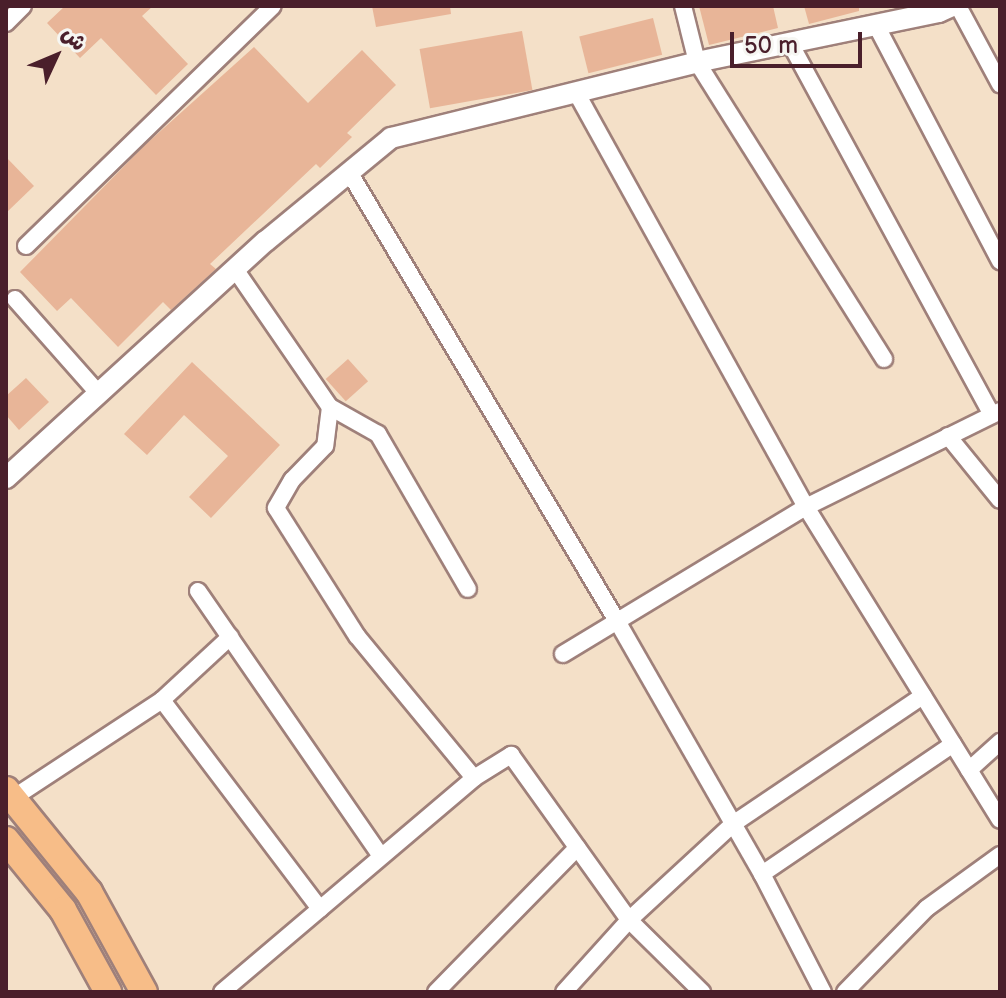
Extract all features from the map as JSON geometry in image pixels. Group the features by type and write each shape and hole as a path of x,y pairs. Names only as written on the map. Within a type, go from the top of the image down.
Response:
{"main road":[{"path":"10,794 89,892 144,992"},
{"path":"6,840 63,910 108,992"}],"street":[{"path":"6,23 23,6"},
{"path":"26,246 273,6"},
{"path":"683,6 697,62 884,359"},
{"path":"6,478 235,269 391,138 697,62 955,6 1000,84"},
{"path":"876,25 1000,261"},
{"path":"563,654 806,507 996,413 790,43"},
{"path":"576,92 806,507 1000,820"},
{"path":"349,172 617,621 762,874 823,992"},
{"path":"235,269 330,407 378,434 468,589"},
{"path":"15,299 99,394"},
{"path":"330,407 325,446 292,480 276,508 357,636 474,778"},
{"path":"948,436 1000,500"},
{"path":"198,591 381,856"},
{"path":"10,794 162,700 230,637"},
{"path":"564,992 629,920 733,824 923,696"},
{"path":"162,700 320,909"},
{"path":"969,770 1000,742"},
{"path":"762,874 953,744"},
{"path":"222,992 474,778 511,755 629,920 702,992"},
{"path":"436,992 577,848"},
{"path":"845,992 927,908 1000,855"}],"building":[{"path":"65,6 153,6 142,16 188,64 156,95 101,38 80,58 47,23"},
{"path":"372,6 450,6 451,14 376,27"},
{"path":"699,6 773,6 778,28 709,45"},
{"path":"804,6 859,6 859,11 809,24"},
{"path":"653,18 662,55 588,73 579,36"},
{"path":"522,31 532,90 430,108 420,49"},
{"path":"254,47 308,103 362,50 396,85 347,133 352,137 320,168 316,164 210,264 216,269 171,310 163,302 118,347 71,298 57,311 20,272 145,145"},
{"path":"6,157 34,186 6,213"},
{"path":"348,359 368,381 346,401 326,379"},
{"path":"192,362 280,445 211,518 189,497 228,456 184,415 147,455 124,434"},
{"path":"26,378 49,402 19,430 6,415 6,396"}]}
